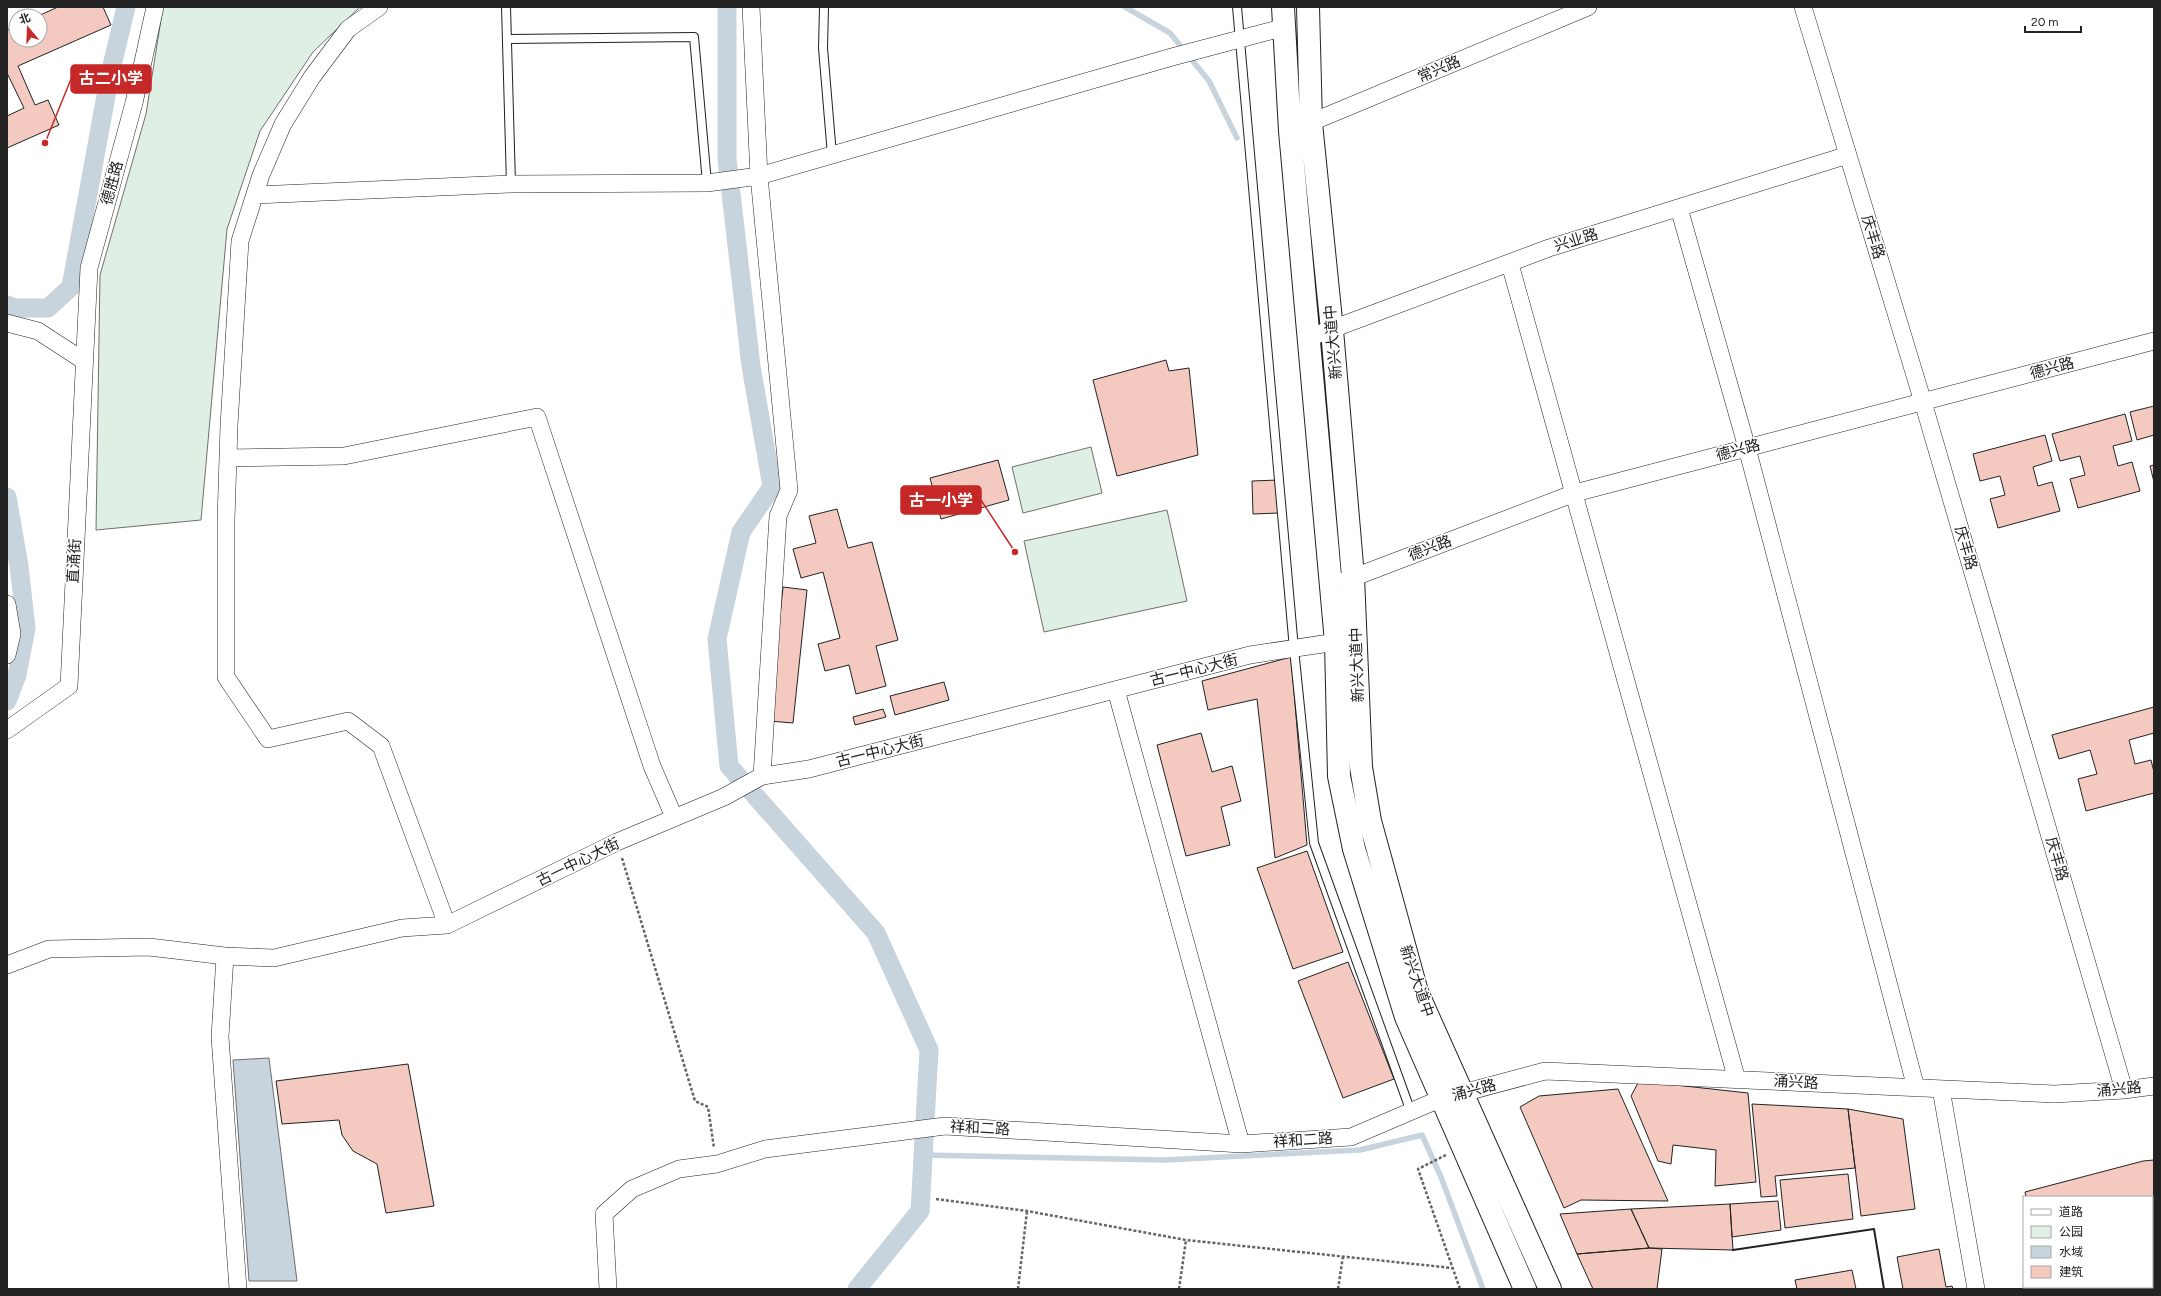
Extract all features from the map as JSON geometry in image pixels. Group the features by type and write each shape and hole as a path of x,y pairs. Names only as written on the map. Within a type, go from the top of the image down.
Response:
{"main road":[{"name":"新兴大道中","path":"1308,7 1311,123 1332,330 1353,577 1361,767 1370,821 1418,992 1550,1289"},
{"name":"新兴大道中","path":"1284,17 1290,131 1336,642 1339,776 1354,849 1406,1018 1440,1099 1525,1289"}],"street":[{"name":"德胜路","path":"84,361 89,268 134,103 155,7"},
{"path":"7,965 49,950 149,947 225,956 274,958 402,928 447,925 381,746 348,721 268,739 226,677 228,458 240,242 255,196 283,124 312,77 348,29 379,7"},
{"path":"751,7 759,176 789,490 778,516 762,776"},
{"name":"常兴路","path":"1290,131 1588,7"},
{"name":"庆丰路","path":"1803,7 1924,402 2124,1090"},
{"path":"255,196 511,184 707,183 759,176 1172,57 1239,40 1284,17"},
{"name":"兴业路","path":"1308,338 1510,264 1549,248 1848,155"},
{"path":"1679,208 1747,448 1916,1088"},
{"path":"1510,264 1575,493 1737,1080"},
{"path":"7,323 38,331 84,361"},
{"name":"德兴路","path":"1331,586 1575,493 2154,341"},
{"name":"直涌街","path":"7,730 69,686 84,361"},
{"path":"228,458 344,456 537,417 652,766 674,817"},
{"path":"7,604 12,634 7,655"},
{"name":"古一中心大街","path":"447,925 617,842 724,797 762,776 809,769 1250,655 1336,642"},
{"path":"1116,690 1241,1144"},
{"path":"225,956 220,1037 238,1289"},
{"name":"涌兴路","path":"1440,1099 1545,1071 2055,1094 2124,1090 2154,1086"},
{"path":"1941,1089 1976,1289"},
{"name":"祥和二路","path":"608,1289 604,1214 632,1189 679,1169 717,1164 765,1150 895,1134 945,1126 1241,1144 1351,1137 1440,1099"}],"lane":[{"path":"506,7 511,184"},
{"path":"824,7 823,48 832,155"},
{"path":"1237,7 1294,649 1314,843 1411,1112"},
{"path":"508,39 694,37 707,183"}],"path":[{"path":"617,842 695,1101 708,1107 717,1164"},
{"path":"1460,1289 1418,1169 1462,1147"},
{"path":"936,1199 1028,1211 1186,1240 1452,1268"},
{"path":"1018,1289 1028,1211"},
{"path":"1179,1289 1186,1240"},
{"path":"1338,1289 1343,1256"}],"green space":[{"path":"163,7 360,7 313,52 260,131 227,229 201,520 96,530 100,275 146,114"},
{"path":"1091,447 1102,493 1023,513 1012,467"},
{"path":"1167,510 1187,601 1044,632 1024,541"}],"water":[{"path":"269,1058 297,1281 249,1281 233,1060"}],"building":[{"path":"58,7 103,7 111,25 18,66 35,105 48,100 59,125 7,148 7,116 24,108 7,73 7,30 8,48 48,48 48,12"},
{"path":"1166,360 1169,371 1189,368 1198,455 1117,476 1093,380"},
{"path":"2154,406 2154,435 2137,440 2130,412"},
{"path":"2125,414 2132,441 2113,446 2118,466 2132,462 2140,491 2078,508 2070,479 2085,475 2080,456 2060,461 2052,434"},
{"path":"2045,435 2052,461 2033,467 2038,486 2052,482 2060,511 1998,528 1990,499 2005,495 2000,476 1980,481 1973,454"},
{"path":"998,460 1009,500 941,519 930,478"},
{"path":"2154,465 2154,482 2150,466"},
{"path":"1278,480 1279,513 1253,514 1252,481"},
{"path":"837,509 848,548 872,542 898,640 876,646 886,686 856,694 849,665 825,671 818,644 840,638 823,572 801,578 793,549 816,543 809,516"},
{"path":"783,587 807,590 793,723 769,721"},
{"path":"1291,657 1307,845 1275,858 1257,699 1208,710 1202,681"},
{"path":"944,682 949,700 895,715 890,696"},
{"path":"2154,707 2154,733 2129,740 2135,764 2151,760 2154,772 2154,793 2086,811 2078,779 2097,774 2090,750 2059,759 2052,735"},
{"path":"883,709 886,717 855,725 853,717"},
{"path":"1201,733 1212,772 1232,766 1241,801 1221,807 1230,845 1186,856 1157,745"},
{"path":"1307,851 1343,952 1293,969 1257,868"},
{"path":"1348,962 1394,1079 1343,1098 1298,981"},
{"path":"408,1064 434,1206 386,1213 377,1164 353,1151 342,1135 339,1120 282,1124 276,1081"},
{"path":"1639,1081 1748,1093 1756,1182 1715,1186 1716,1150 1673,1145 1671,1164 1658,1161 1631,1096"},
{"path":"1618,1089 1668,1201 1581,1200 1564,1208 1520,1107 1539,1096"},
{"path":"1752,1104 1848,1109 1855,1168 1775,1176 1777,1196 1761,1197"},
{"path":"1848,1109 1903,1119 1915,1209 1861,1216"},
{"path":"2154,1160 2154,1197 2026,1196 2025,1192 2143,1161"},
{"path":"1848,1174 1853,1219 1785,1228 1780,1180"},
{"path":"1778,1201 1781,1230 1732,1237 1730,1204"},
{"path":"1730,1204 1733,1250 1649,1248 1631,1209"},
{"path":"1631,1209 1649,1248 1577,1254 1560,1214"},
{"path":"1649,1248 1662,1249 1657,1289 1593,1289 1577,1254"},
{"path":"1939,1249 1946,1287 1952,1286 1953,1289 1903,1289 1897,1257"},
{"path":"1852,1270 1856,1289 1797,1289 1795,1280"}],"waterway":[{"path":"7,305 14,308 48,308 71,287 110,74 126,7"},
{"path":"727,7 727,159 751,366 772,487 741,532 717,639 729,766 876,933 929,1050 920,1211 857,1289"},
{"path":"1125,7 1170,33 1209,81 1237,138"},
{"path":"7,497 19,566 26,628 17,675 7,701"},
{"path":"923,1155 1165,1160 1360,1150 1422,1135 1441,1177 1483,1289"}],"wall":[{"path":"1733,1250 1874,1229 1884,1289"}],"place":[{"name":"古二小学","path":"45,143"},
{"name":"古一小学","path":"1015,552"}]}
